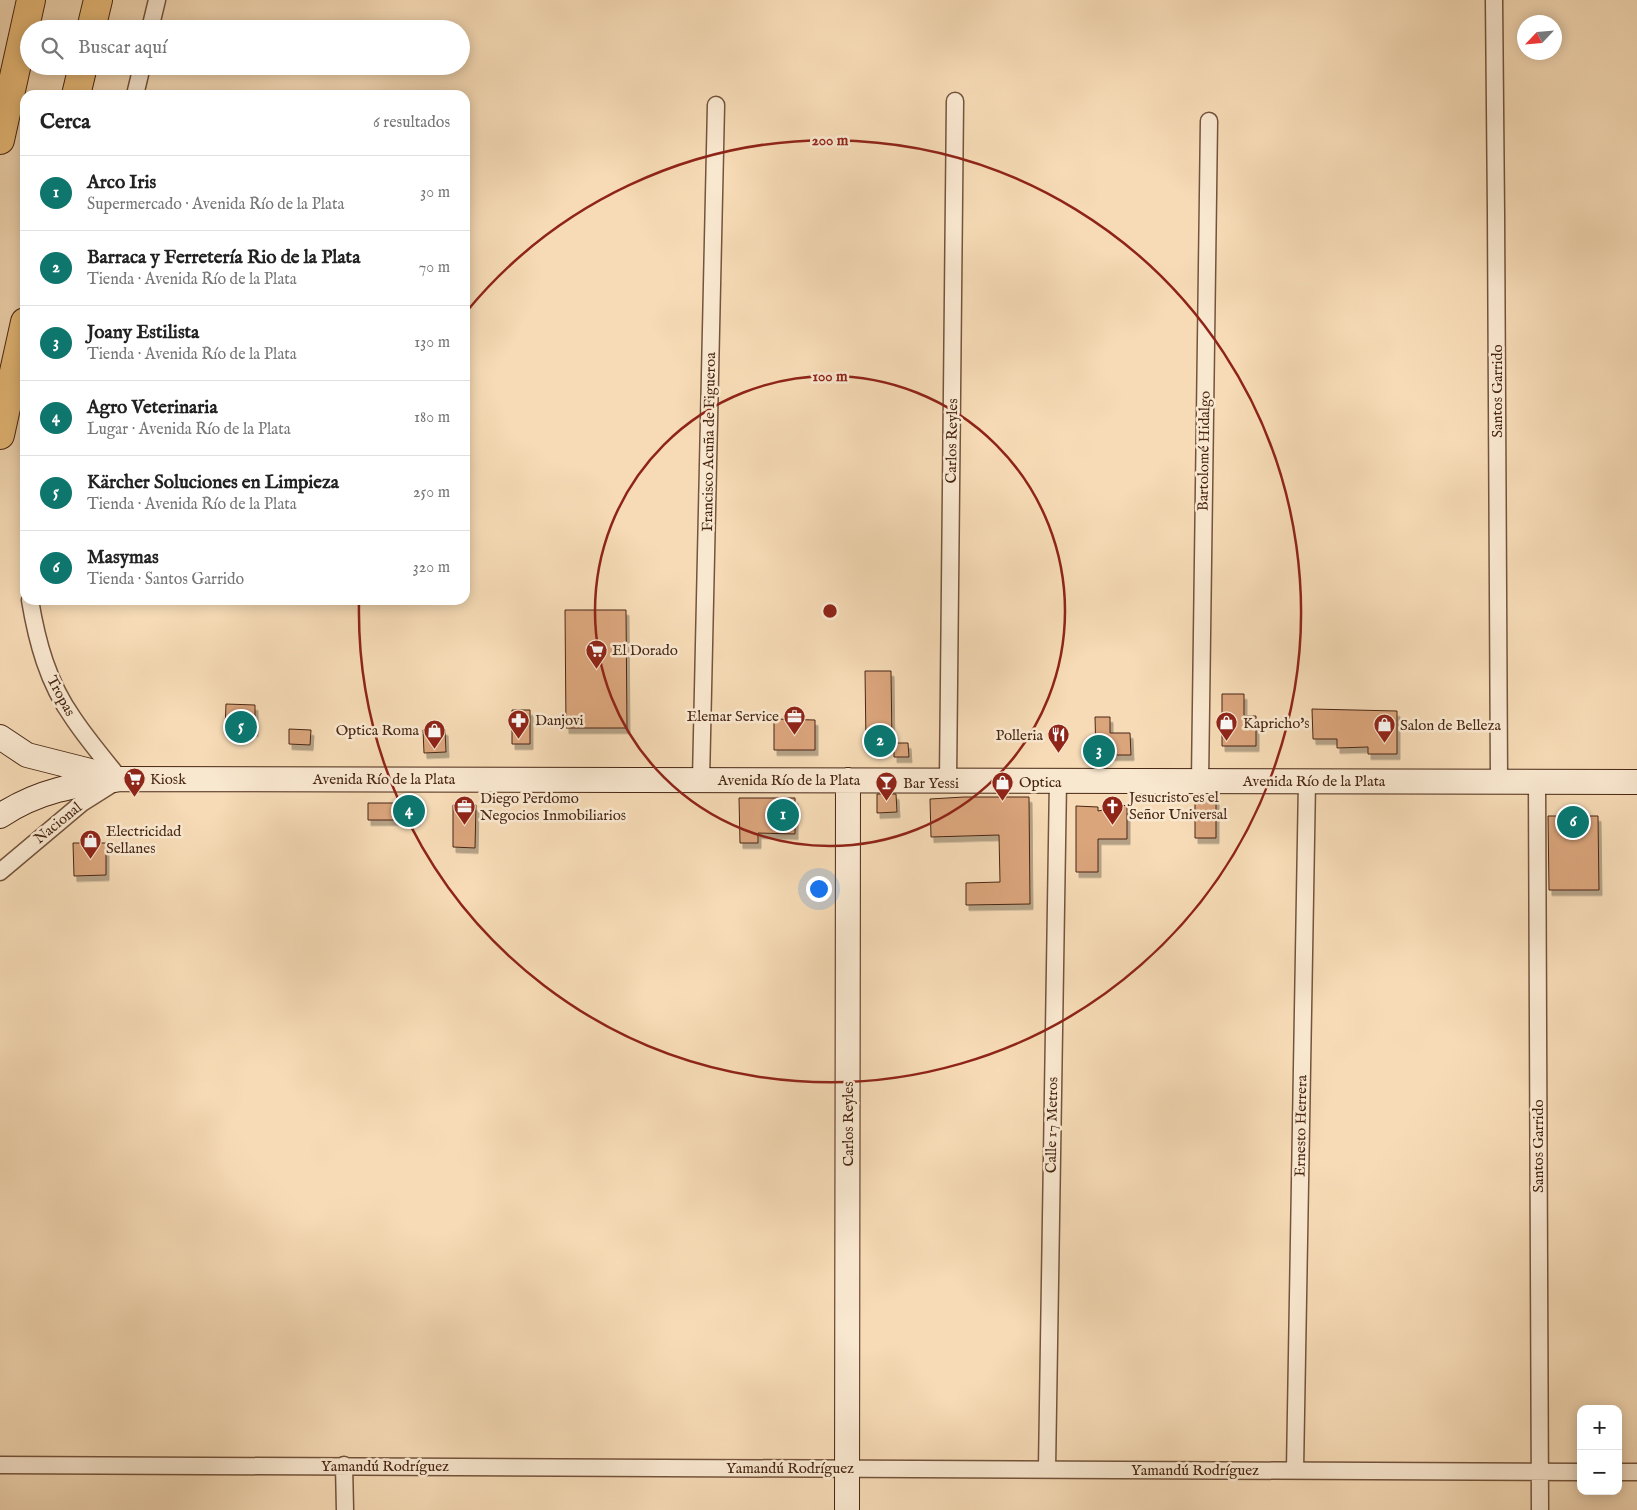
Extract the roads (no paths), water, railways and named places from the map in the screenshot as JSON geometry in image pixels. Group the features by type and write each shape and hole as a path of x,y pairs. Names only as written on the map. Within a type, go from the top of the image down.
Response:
{"highway":[{"path":"27,20 31,0"},
{"path":"93,20 98,0"},
{"path":"0,140 20,50"},
{"path":"77,90 81,75"},
{"path":"0,435 20,345"}],"street":[{"path":"152,20 157,0"},
{"name":"Santos Garrido","path":"1494,0 1499,782"},
{"path":"136,90 140,75"},
{"name":"Carlos Reyles","path":"948,780 955,101"},
{"name":"Francisco Acuña de Figueroa","path":"701,780 716,104"},
{"name":"Bartolomé Hidalgo","path":"1200,781 1209,121"},
{"name":"Tropas","path":"31,605 41,652 50,676 72,718 120,779"},
{"name":"Avenida Río de la Plata","path":"0,737 27,755 120,779"},
{"name":"Avenida Río de la Plata","path":"0,816 53,790 75,784 120,779 1637,782"},
{"name":"Nacional","path":"0,872 82,803 120,779"},
{"name":"Carlos Reyles","path":"847,1510 848,780"},
{"name":"Calle 17 Metros","path":"1048,1469 1058,780"},
{"name":"Ernesto Herrera","path":"1295,1470 1307,781"},
{"name":"Santos Garrido","path":"1537,782 1540,1510"},
{"name":"Yamandú Rodríguez","path":"0,1465 344,1465 1577,1472"},
{"path":"344,1465 345,1510"},
{"path":"1622,1472 1637,1472"}],"place":[{"name":"El Dorado","path":"596,669"},
{"name":"Kärcher Soluciones en Limpieza","path":"241,727"},
{"name":"Elemar Service","path":"795,735"},
{"name":"Danjovi","path":"519,739"},
{"name":"Barraca y Ferretería Rio de la Plata","path":"880,741"},
{"name":"Kapricho's","path":"1227,742"},
{"name":"Salon de Belleza","path":"1384,744"},
{"name":"Optica Roma","path":"435,749"},
{"name":"Joany Estilista","path":"1099,751"},
{"name":"Polleria","path":"1059,754"},
{"name":"Kiosk","path":"134,798"},
{"name":"Optica","path":"1003,801"},
{"name":"Bar Yessi","path":"887,802"},
{"name":"Agro Veterinaria","path":"409,811"},
{"name":"Arco Iris","path":"783,815"},
{"name":"Masymas","path":"1573,822"},
{"name":"Jesucristo es el Señor Universal","path":"1113,825"},
{"name":"Diego Perdomo Negocios Inmobiliarios","path":"464,826"},
{"name":"Electricidad Sellanes","path":"90,859"}]}
